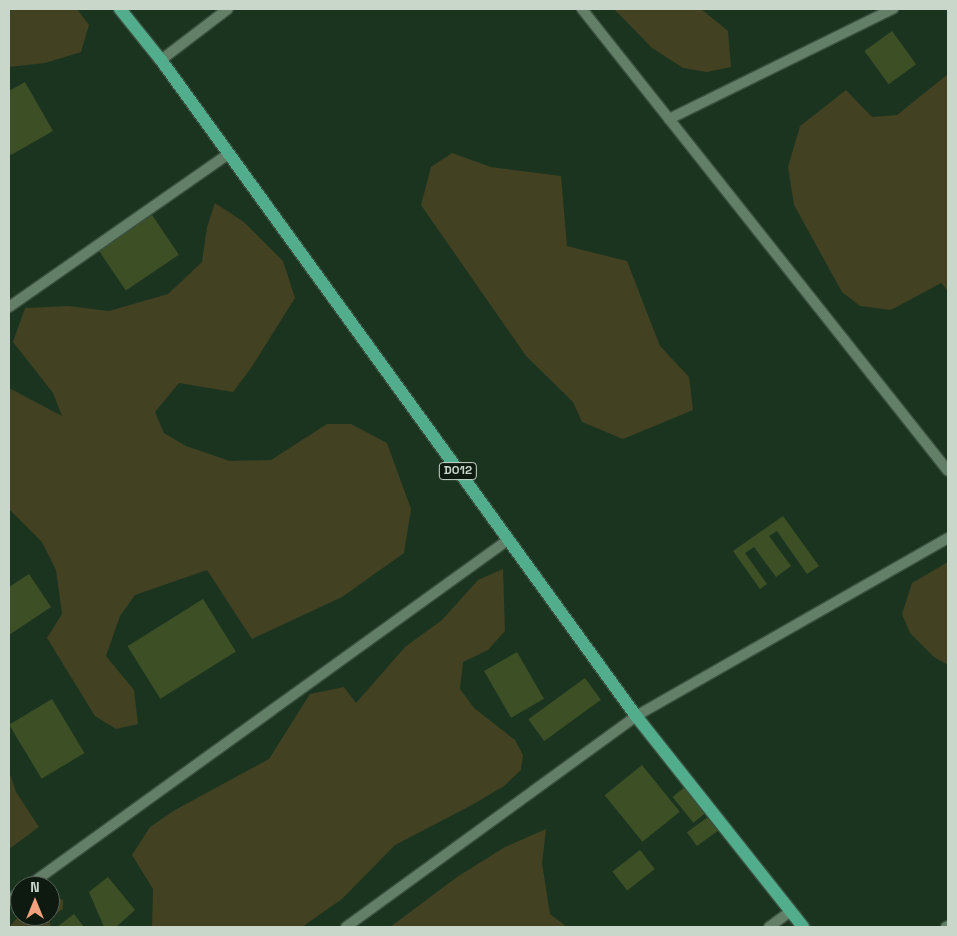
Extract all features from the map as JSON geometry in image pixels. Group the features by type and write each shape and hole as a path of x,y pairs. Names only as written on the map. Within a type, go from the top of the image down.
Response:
{"main road":[{"name":"D012","path":"120,9 161,60 636,716 803,927"}],"street":[{"path":"161,60 228,9"},
{"path":"582,9 948,471"},
{"path":"669,119 892,9"},
{"path":"9,308 228,154"},
{"path":"346,927 636,716 948,538"},
{"path":"42,876 508,540"},
{"path":"769,927 790,912"}],"shaded area":[{"path":"9,9 77,9 89,25 81,52 45,63 9,67"},
{"path":"614,9 701,9 728,31 731,67 707,72 683,68 652,48"},
{"path":"948,74 948,291 941,283 891,310 860,306 842,292 794,205 788,167 800,126 846,90 872,117 897,115"},
{"path":"452,153 491,167 561,176 567,246 627,261 660,346 689,377 693,410 623,439 582,422 573,402 526,356 421,205 431,167"},
{"path":"215,203 244,222 283,261 295,298 251,368 233,392 179,383 155,412 164,433 186,446 230,461 271,460 327,424 351,424 387,443 411,509 404,553 342,597 252,639 207,570 135,595 120,616 106,656 134,690 138,724 116,729 95,716 47,638 62,614 56,570 42,542 9,509 9,388 62,416 53,393 13,342 25,308 68,306 109,311 168,294 202,262 207,227"},
{"path":"948,562 948,665 934,657 910,633 902,614 912,583"},
{"path":"503,569 505,631 488,650 463,662 460,689 474,708 515,740 523,755 521,770 504,786 395,845 342,899 302,927 152,927 153,889 132,855 150,827 175,810 269,759 310,694 344,687 356,703 405,647 442,620 478,580"},
{"path":"9,771 16,792 39,827 9,849"},
{"path":"546,829 542,863 550,914 567,927 390,927 457,877 505,847"},
{"path":"60,898 63,900 63,909 60,911"},
{"path":"10,926 51,927 9,927"}],"building":[{"path":"892,31 916,64 889,84 864,51"},
{"path":"25,82 53,131 11,155 9,152 9,91"},
{"path":"152,215 179,255 126,291 99,251"},
{"path":"783,516 819,566 807,574 777,531 769,536 791,566 776,577 754,547 745,553 767,584 760,589 733,551"},
{"path":"29,574 51,607 9,635 9,587"},
{"path":"203,599 236,652 160,699 128,646"},
{"path":"517,652 544,699 511,718 484,671"},
{"path":"585,678 601,700 544,741 528,719"},
{"path":"52,699 84,753 42,779 9,725"},
{"path":"642,765 680,812 642,842 605,795"},
{"path":"685,787 706,813 693,823 673,797"},
{"path":"708,817 718,831 697,846 687,832"},
{"path":"640,850 655,869 627,890 612,872"},
{"path":"108,877 135,910 116,927 104,927 89,892"},
{"path":"74,914 84,927 57,927"}]}
